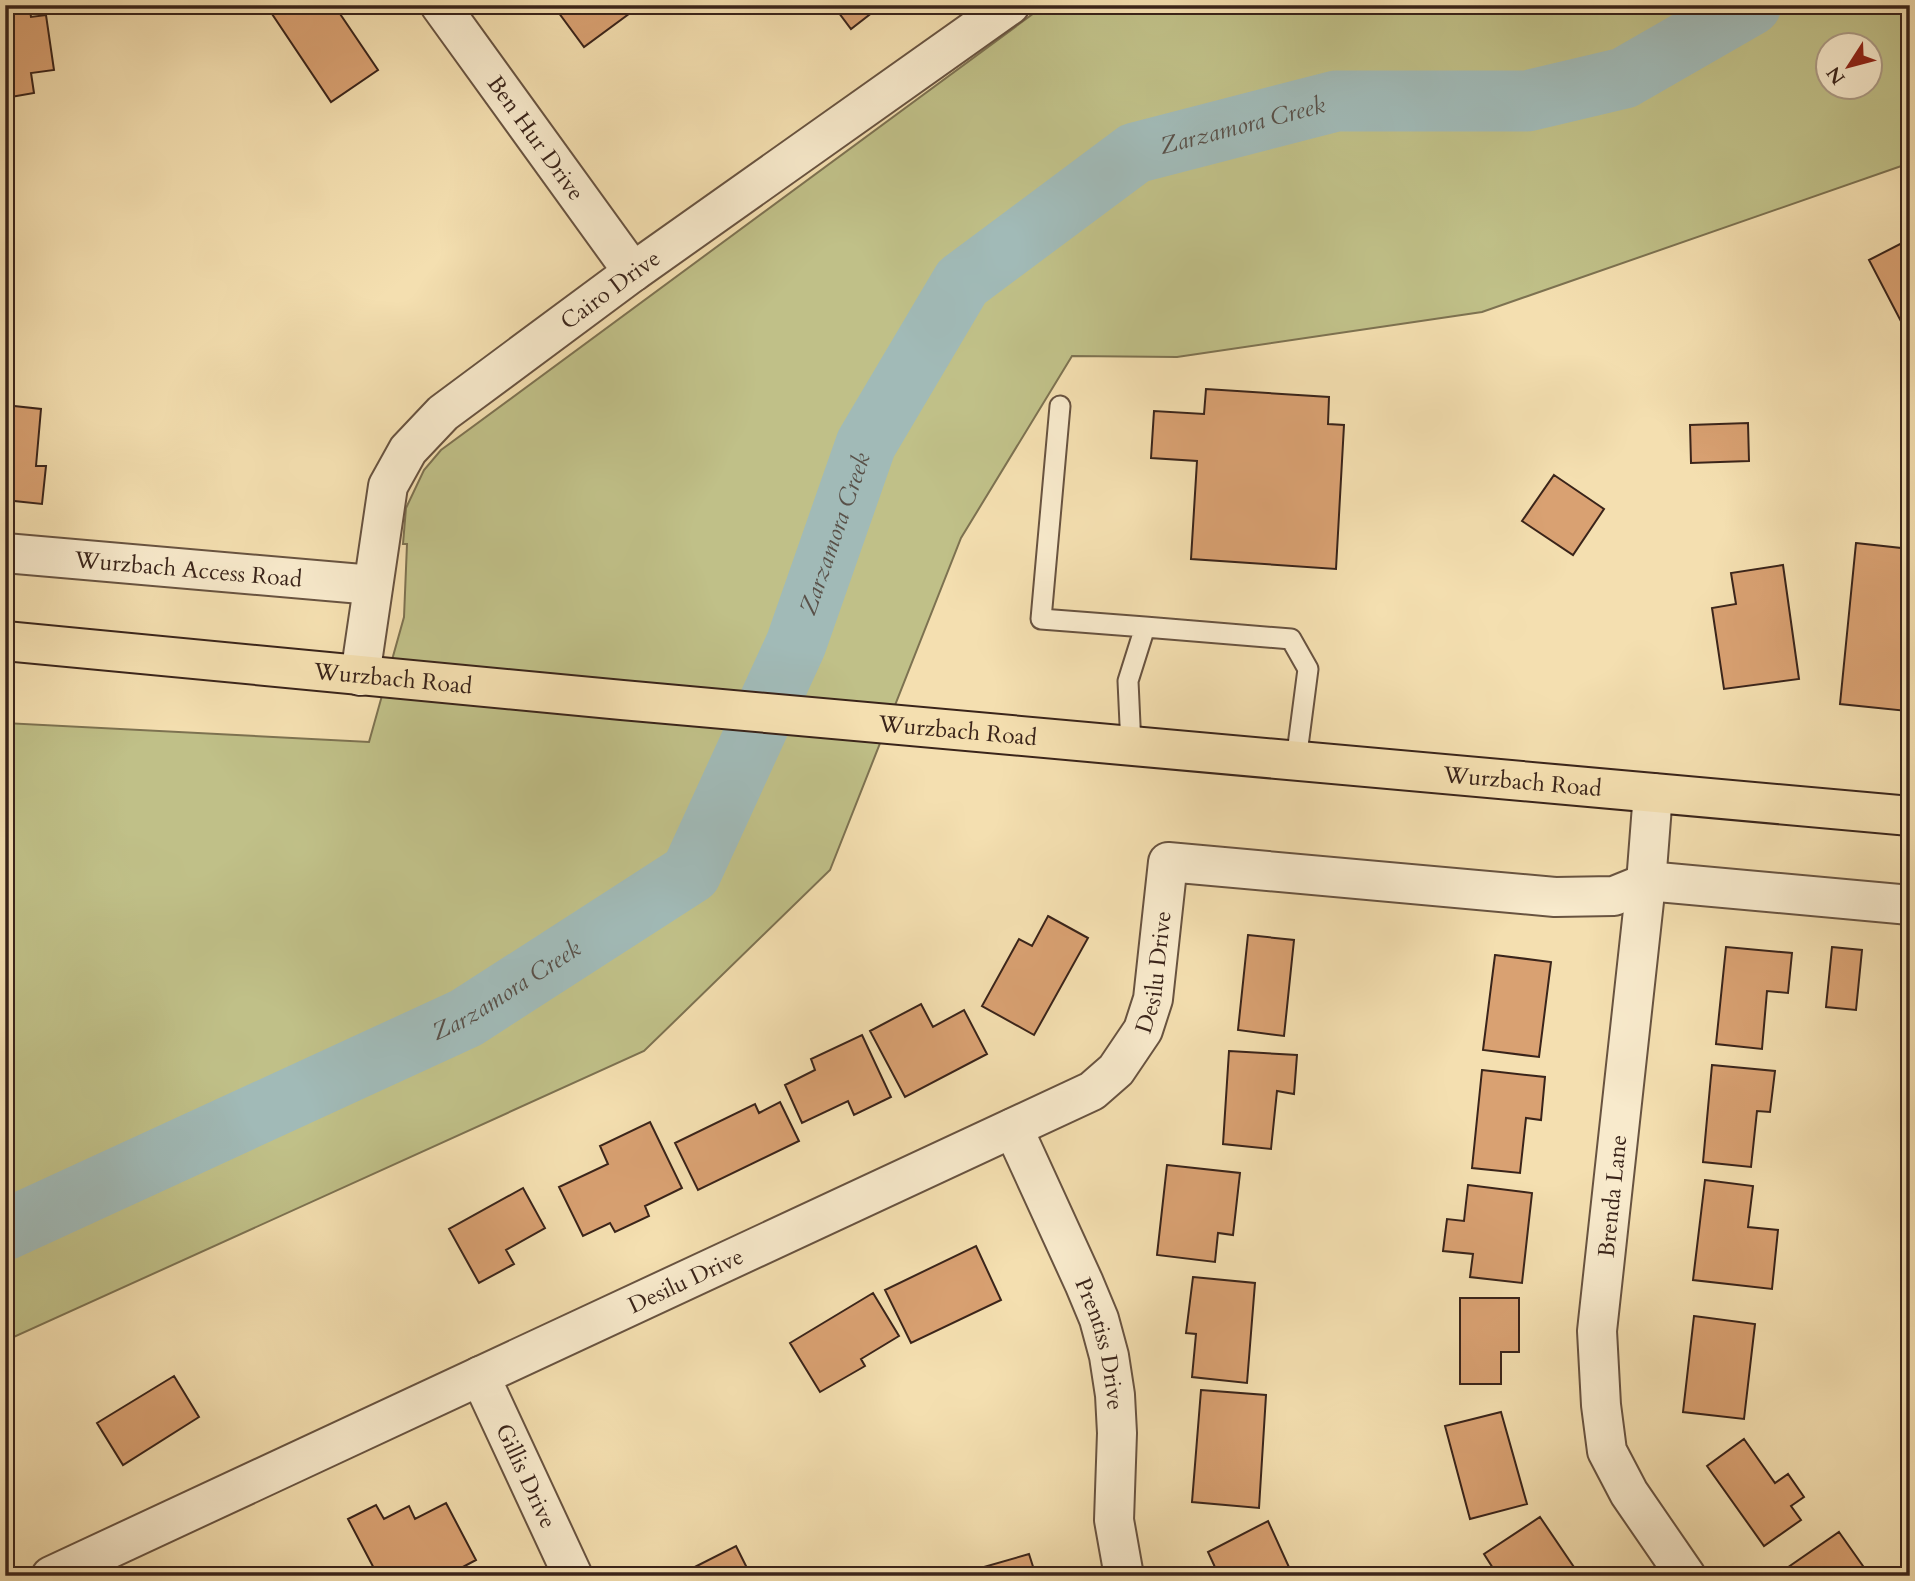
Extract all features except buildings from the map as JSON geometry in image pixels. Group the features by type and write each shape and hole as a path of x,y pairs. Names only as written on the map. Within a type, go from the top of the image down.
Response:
{"main road":[{"name":"Wurzbach Road","path":"5,642 1910,816"}],"street":[{"name":"Ben Hur Drive","path":"440,5 633,272"},
{"name":"Cairo Drive","path":"360,676 388,486 408,450 443,413 633,272 1010,5"},
{"name":"Wurzbach Access Road","path":"5,553 373,585"},
{"name":"Brenda Lane","path":"1653,793 1646,883 1597,1331 1601,1405 1607,1451 1629,1493 1686,1576"},
{"name":"Desilu Drive","path":"51,1576 1092,1091 1116,1070 1143,1030 1153,999 1168,862 1555,897 1614,896 1646,883"},
{"path":"1646,883 1910,905"},
{"name":"Prentiss Drive","path":"1013,1128 1084,1283 1109,1356 1117,1433 1114,1520 1124,1576"},
{"name":"Gillis Drive","path":"481,1376 573,1576"}],"lane":[{"path":"1060,406 1041,620 1291,639 1307,668 1296,761"},
{"path":"1131,746 1128,681 1145,627"}],"green space":[{"path":"1045,5 1910,5 1910,163 1482,312 1177,357 1072,356 961,538 830,870 644,1051 5,1341 5,723 369,742 404,617 407,544 403,544 406,508 424,470 441,450"}],"waterway":[{"name":"Zarzamora Creek","path":"5,1230 466,1018 691,873 796,644 866,444 962,282 1135,153 1336,101 1527,101 1624,78 1751,5"}]}
